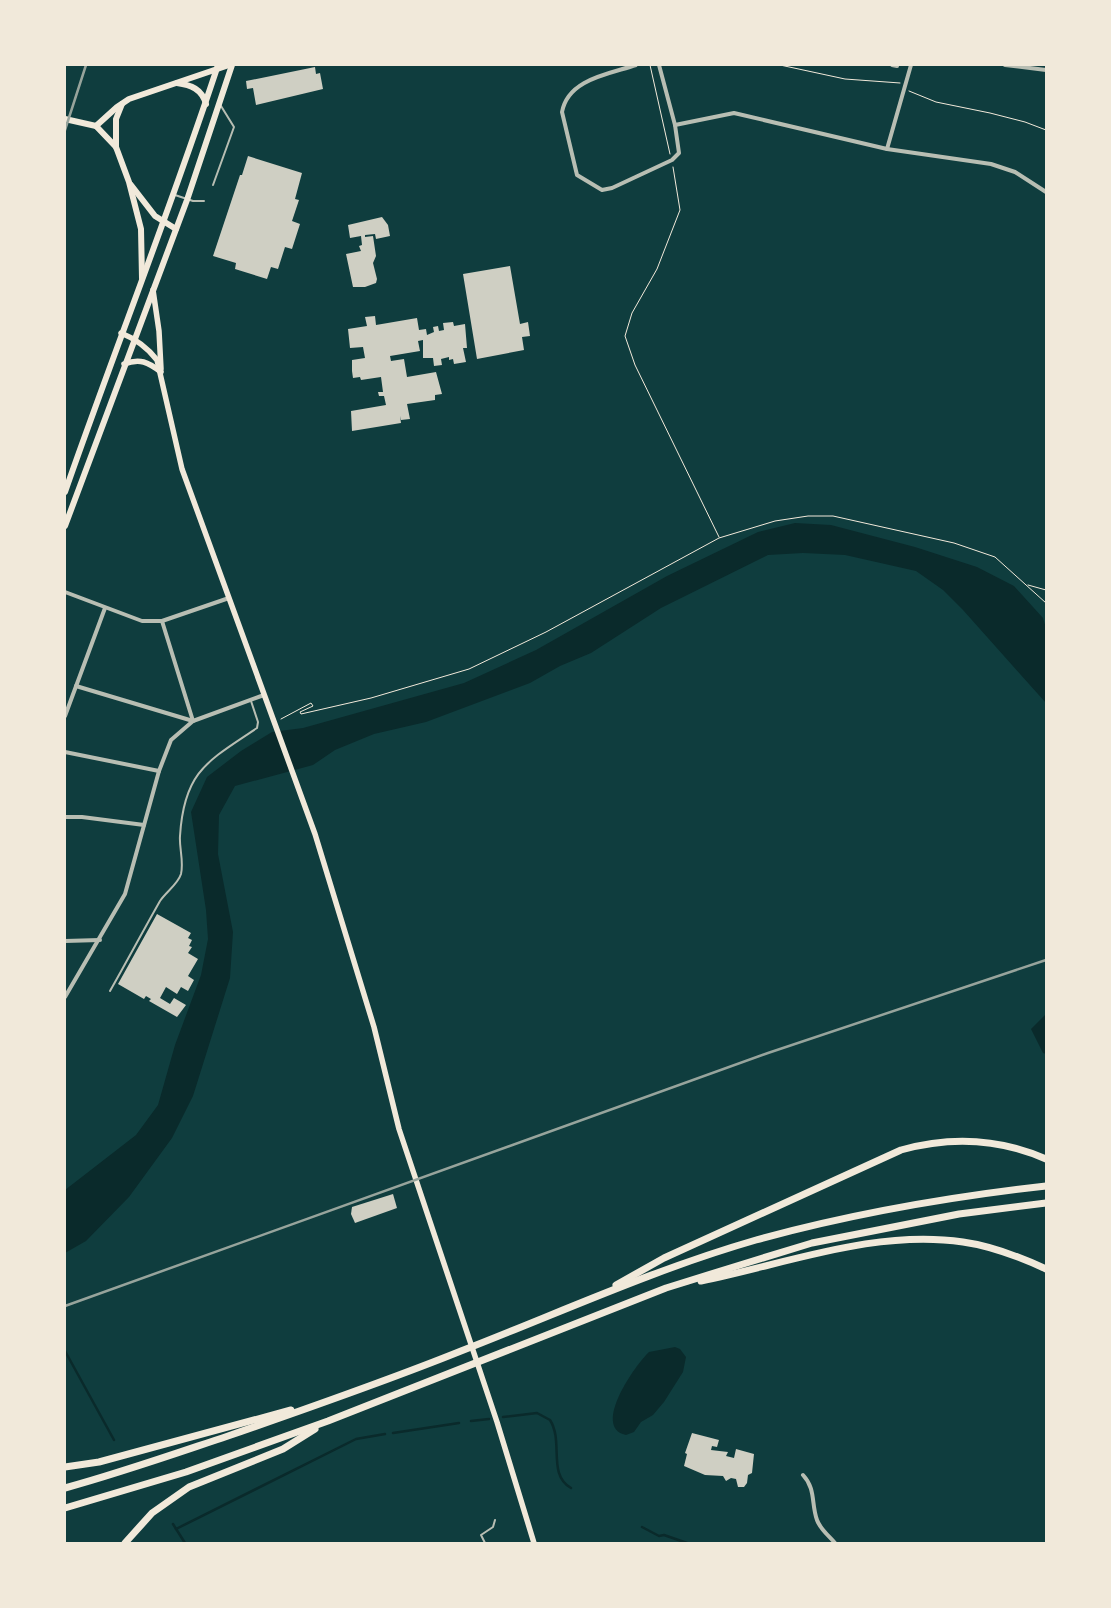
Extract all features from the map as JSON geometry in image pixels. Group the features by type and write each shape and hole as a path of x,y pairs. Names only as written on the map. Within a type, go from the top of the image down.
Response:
{"highway":[{"path":"601,1294 664,1258 900,1150 943,1141 966,1140 1007,1145 1046,1159"},
{"path":"65,1488 112,1475 321,1404 460,1352 601,1294 701,1258 813,1226 922,1203 1046,1186"},
{"path":"65,1508 186,1472 328,1421 666,1288 812,1243 959,1214 1046,1203"},
{"path":"666,1288 746,1272 820,1253 904,1240 964,1242 1006,1253 1046,1269"},
{"path":"65,1467 100,1462 263,1416 321,1404"},
{"path":"124,1543 152,1514 189,1487 283,1449 328,1421"}],"main road":[{"path":"65,526 124,364 187,200 230,65 217,67 123,102 96,126"},
{"path":"65,492 120,333 206,104 217,67"},
{"path":"176,83 189,84 198,90 206,104"},
{"path":"123,102 116,119 116,147 129,182 142,239 142,278"},
{"path":"65,119 96,126 116,147"},
{"path":"129,182 148,208 163,222 176,229"},
{"path":"153,290 159,331 161,372 169,419 182,469 264,696 278,722 315,834 374,1027 399,1129 485,1386 534,1543"},
{"path":"120,333 134,338 149,349 157,360 161,372"},
{"path":"124,364 135,360 145,361 161,372"}],"street":[{"path":"636,65 578,84 564,101 562,112 577,174 602,190 612,188 677,156 680,149 659,65"},
{"path":"887,150 910,65"},
{"path":"1006,65 1046,70"},
{"path":"675,125 734,114 887,150 991,164 1015,172 1046,192"},
{"path":"65,592 104,608 142,620 162,620 229,598"},
{"path":"65,716 104,608"},
{"path":"162,620 193,721"},
{"path":"76,686 193,721"},
{"path":"65,997 100,940 125,894 160,771 171,740 193,721 264,696"},
{"path":"65,752 160,771"},
{"path":"65,817 82,817 144,825"},
{"path":"65,941 100,940"},
{"path":"803,1475 814,1491 815,1512 819,1525 835,1543"}],"lane":[{"path":"214,185 234,127 219,104"},
{"path":"173,194 187,200 204,201"},
{"path":"110,991 162,899 181,875 182,852 179,837 189,790 196,776 204,766 258,726 251,700"},
{"path":"485,1543 481,1535 492,1528 495,1520"}],"path":[{"path":"650,65 672,160 680,210 657,269 632,313 626,336 635,365 719,538"},
{"path":"780,65 845,78 905,84"},
{"path":"904,90 936,102 990,113 1025,122 1046,130"},
{"path":"278,722 312,703 313,706 300,712 301,714 352,703 469,669 546,632 719,538 775,521 808,516 833,516 905,531 995,557 1046,603"},
{"path":"1027,585 1046,590"}],"water":[{"path":"795,523 831,525 915,547 977,567 1014,586 1043,618 1046,628 1046,703 963,610 943,590 916,571 845,555 803,553 768,555 661,608 591,653 560,666 530,683 426,722 374,734 335,750 313,765 235,786 219,815 218,854 233,932 230,978 193,1096 172,1138 129,1197 86,1241 65,1253 65,1190 136,1135 158,1105 175,1045 201,975 208,939 206,910 191,812 207,777 241,751 272,732 303,728 464,683 536,650 667,576 758,532"},
{"path":"1046,1014 1046,1054 1043,1053 1031,1029"},
{"path":"675,1347 680,1349 686,1357 683,1372 664,1402 653,1415 641,1422 634,1432 626,1435 616,1430 613,1420 614,1408 635,1369 649,1352"}],"building":[{"path":"315,67 316,74 320,73 323,89 256,105 253,88 247,89 246,81"},
{"path":"248,156 302,173 295,199 299,200 292,221 300,224 292,249 285,247 278,269 271,267 267,279 235,269 236,263 213,256"},
{"path":"382,217 388,225 390,236 376,239 375,234 365,235 365,237 373,236 376,256 373,263 377,279 376,283 365,287 353,287 346,254 361,251 359,246 362,245 361,236 350,238 348,225"},
{"path":"510,266 520,324 528,322 530,336 522,337 524,350 477,359 463,274"},
{"path":"375,316 376,325 417,318 419,330 426,329 427,335 434,332 433,327 438,326 439,331 444,330 443,323 453,322 454,326 465,324 467,348 463,348 466,362 454,364 453,359 449,360 449,357 441,359 442,365 434,366 433,358 423,358 423,340 418,341 420,351 390,356 391,361 404,359 407,377 436,372 442,394 435,395 435,400 407,404 410,419 401,420 400,416 401,423 352,431 351,411 386,405 384,396 379,396 378,392 383,392 381,377 361,380 360,377 353,378 352,371 352,360 365,358 363,347 350,348 348,329 367,326 365,317"},
{"path":"157,914 191,933 188,938 192,940 189,946 192,947 188,953 198,959 188,976 194,980 188,991 181,987 177,994 166,987 160,998 170,1004 174,998 186,1005 177,1017 149,1001 151,999 146,996 144,999 118,984"},
{"path":"393,1194 397,1208 355,1223 351,1214 352,1207"},
{"path":"692,1433 719,1440 717,1447 712,1446 711,1450 728,1452 726,1456 734,1458 736,1449 754,1454 752,1473 748,1475 747,1483 744,1487 738,1487 736,1479 731,1478 726,1481 723,1476 705,1475 684,1466 687,1454 685,1453"}],"waterway":[{"path":"65,1351 114,1440"},
{"path":"503,1417 537,1413 550,1420 556,1438 560,1475 571,1488"},
{"path":"471,1421 489,1419"},
{"path":"393,1433 459,1423"},
{"path":"176,1529 356,1439 385,1434"},
{"path":"173,1524 185,1543"},
{"path":"642,1527 659,1536 664,1535 687,1543"}],"railway":[{"path":"65,130 86,65"},
{"path":"65,1306 768,1053 1046,960"}]}
